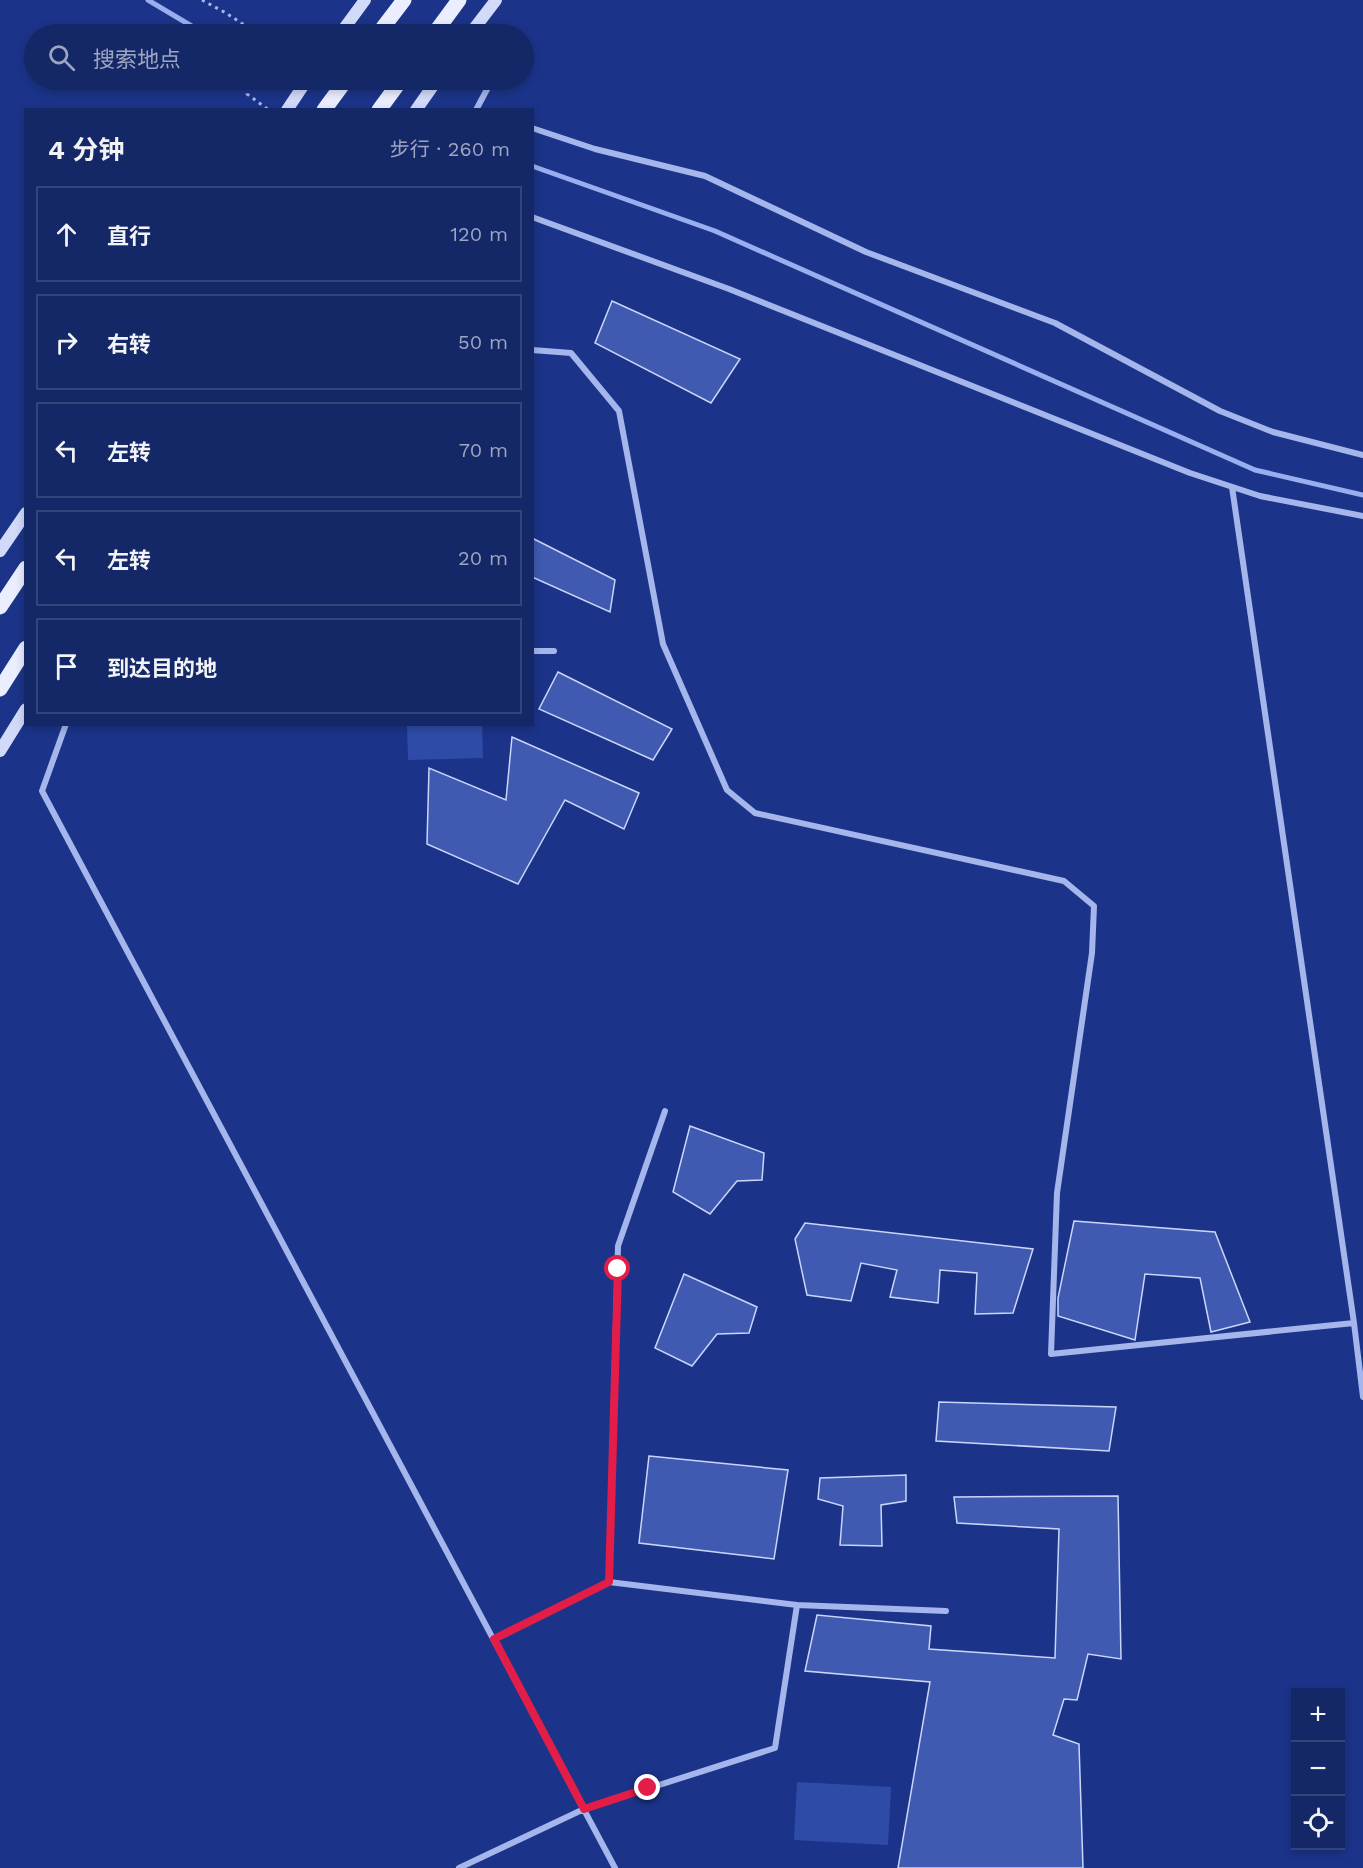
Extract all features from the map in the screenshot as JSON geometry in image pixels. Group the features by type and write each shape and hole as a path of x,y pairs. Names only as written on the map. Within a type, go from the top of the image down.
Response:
{"main road":[{"path":"347,24 365,0"},
{"path":"386,24 404,0"},
{"path":"441,24 459,0"},
{"path":"478,24 496,0"},
{"path":"288,108 300,90"},
{"path":"325,108 339,90"},
{"path":"380,108 394,90"},
{"path":"417,108 430,90"},
{"path":"0,551 24,516"},
{"path":"0,607 24,571"},
{"path":"0,689 24,651"},
{"path":"0,751 24,712"}],"street":[{"path":"477,108 487,90"},
{"path":"534,129 595,148 705,176 866,252 1055,323 1220,411 1273,432 1363,455"},
{"path":"534,218 729,290 1190,472 1260,496 1363,516"},
{"path":"534,350 571,353 619,411 663,644 727,790 755,813 1064,881 1094,906 1092,953 1058,1193 1052,1353 1354,1323"},
{"path":"1232,487 1363,1397"},
{"path":"534,651 554,651"},
{"path":"65,726 42,791 615,1868"},
{"path":"609,1582 618,1246 665,1111"},
{"path":"494,1639 609,1582 797,1605 946,1611"},
{"path":"459,1868 584,1809 775,1748 797,1605"}],"path":[{"path":"202,0 243,24"},
{"path":"249,90 247,94 266,108"}],"shaded area":[{"path":"407,726 482,726 483,758 408,760"},
{"path":"797,1782 891,1787 888,1845 794,1840"}],"building":[{"path":"612,301 740,359 711,403 595,343"},
{"path":"534,539 615,580 610,612 534,578"},
{"path":"558,672 672,729 653,760 539,709"},
{"path":"512,737 639,793 624,829 565,800 518,884 427,844 429,768 506,800"},
{"path":"690,1126 764,1153 762,1180 737,1181 710,1214 673,1192"},
{"path":"1074,1221 1215,1232 1250,1322 1211,1332 1200,1278 1145,1274 1135,1340 1058,1316 1058,1298"},
{"path":"805,1223 1033,1249 1013,1313 975,1314 977,1273 940,1270 938,1303 890,1297 897,1270 861,1263 851,1301 807,1295 795,1239"},
{"path":"684,1274 757,1307 749,1333 717,1334 692,1366 655,1348"},
{"path":"939,1402 1116,1407 1109,1451 936,1441"},
{"path":"649,1456 788,1470 774,1559 639,1543"},
{"path":"906,1475 906,1501 881,1505 882,1546 840,1545 843,1506 818,1499 820,1478"},
{"path":"1118,1496 1121,1659 1088,1654 1077,1700 1064,1699 1053,1735 1079,1744 1083,1868 898,1868 930,1682 805,1671 817,1615 931,1626 929,1649 1055,1658 1059,1529 957,1523 954,1497"}],"waterway":[{"path":"148,0 188,24"},
{"path":"534,167 715,231 1255,470 1363,495"}],"route":[{"path":"618,1269 609,1582 494,1639 584,1809 648,1788"}]}
